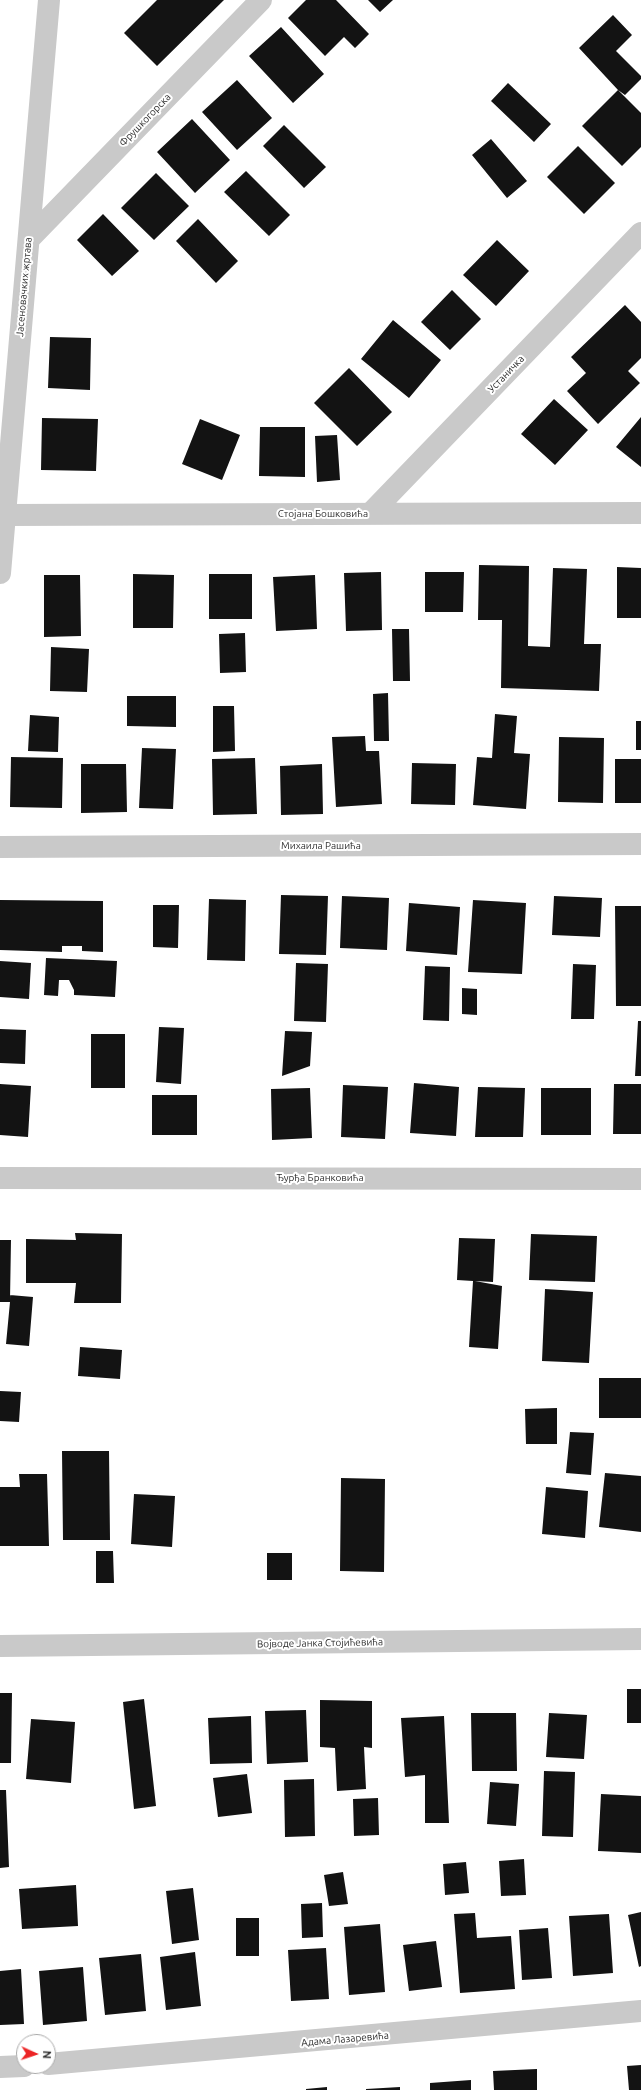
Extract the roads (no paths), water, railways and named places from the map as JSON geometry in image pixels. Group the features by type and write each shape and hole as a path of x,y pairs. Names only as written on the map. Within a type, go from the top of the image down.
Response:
{"street":[{"name":"Јасеновачких жртава","path":"0,573 49,0"},
{"name":"Фрушкогорска","path":"28,239 261,0"},
{"name":"Устаничка","path":"370,514 641,233"},
{"name":"Стојана Бошковића","path":"5,515 641,513"},
{"name":"Михаила Рашића","path":"0,847 641,844"},
{"name":"Ђурђа Бранковића","path":"0,1178 641,1179"},
{"name":"Војводе Јанка Стојићевића","path":"0,1646 641,1639"},
{"name":"Адама Лазаревића","path":"56,2063 641,2011"},
{"path":"0,2068 16,2067"}]}
